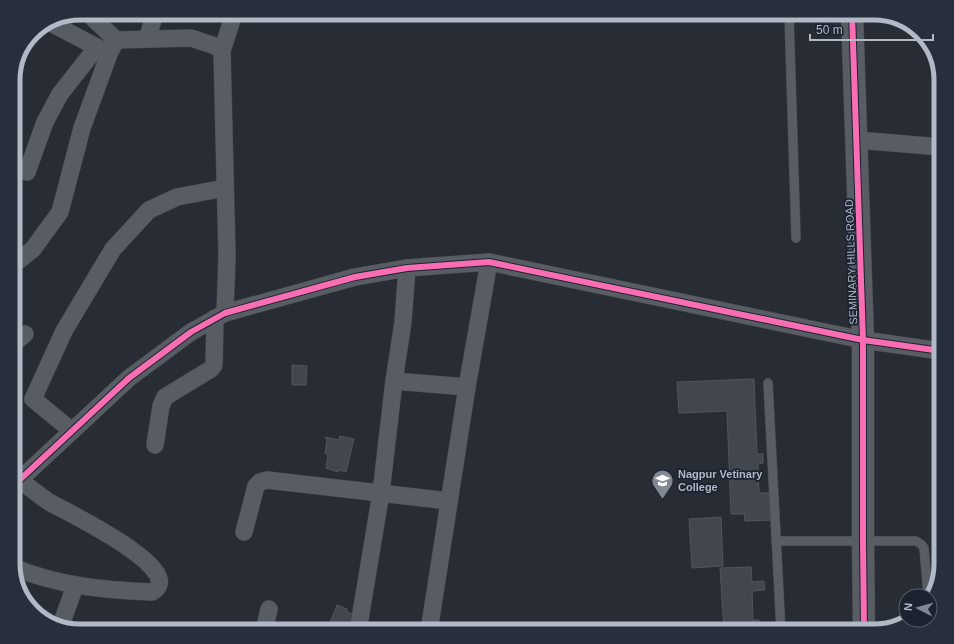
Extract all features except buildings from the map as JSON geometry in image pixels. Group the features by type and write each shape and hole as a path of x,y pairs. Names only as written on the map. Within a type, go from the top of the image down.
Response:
{"street":[{"path":"20,259 33,249 60,212 82,128 107,47 94,20"},
{"path":"147,39 153,20"},
{"path":"155,445 161,406 165,397 211,369 214,365 220,315 224,299 227,256 222,51 232,20"},
{"name":"SEMINARY HILLS ROAD","path":"852,20 863,340 864,624"},
{"path":"57,25 107,47"},
{"path":"27,172 45,122 60,94 107,47 147,39 191,38 215,46 222,51"},
{"path":"857,140 934,146"},
{"path":"72,431 34,399 64,331 113,249 149,210 177,197 225,188"},
{"path":"430,624 467,387 489,262"},
{"path":"20,479 129,378 191,332 220,315 355,277 407,268 489,262 863,340 934,349"},
{"path":"359,624 381,493 394,381 403,322 407,268"},
{"path":"394,381 467,387"},
{"path":"244,532 256,486 260,482 267,480 449,501"},
{"path":"20,485 120,541 146,561 159,578 159,586 157,590 152,592 75,586 20,569"},
{"path":"62,621 75,586"},
{"path":"265,624 268,609"}],"lane":[{"path":"789,20 796,238"},
{"path":"768,383 781,624"},
{"path":"776,540 916,541 924,548 927,588"}],"cycle path":[{"path":"852,20 863,340 864,624"},
{"path":"20,479 129,378 191,332 225,313 355,277 407,268 489,262 863,340 934,350"}],"place":[{"name":"Nagpur Vetinary College","path":"662,500"}]}
